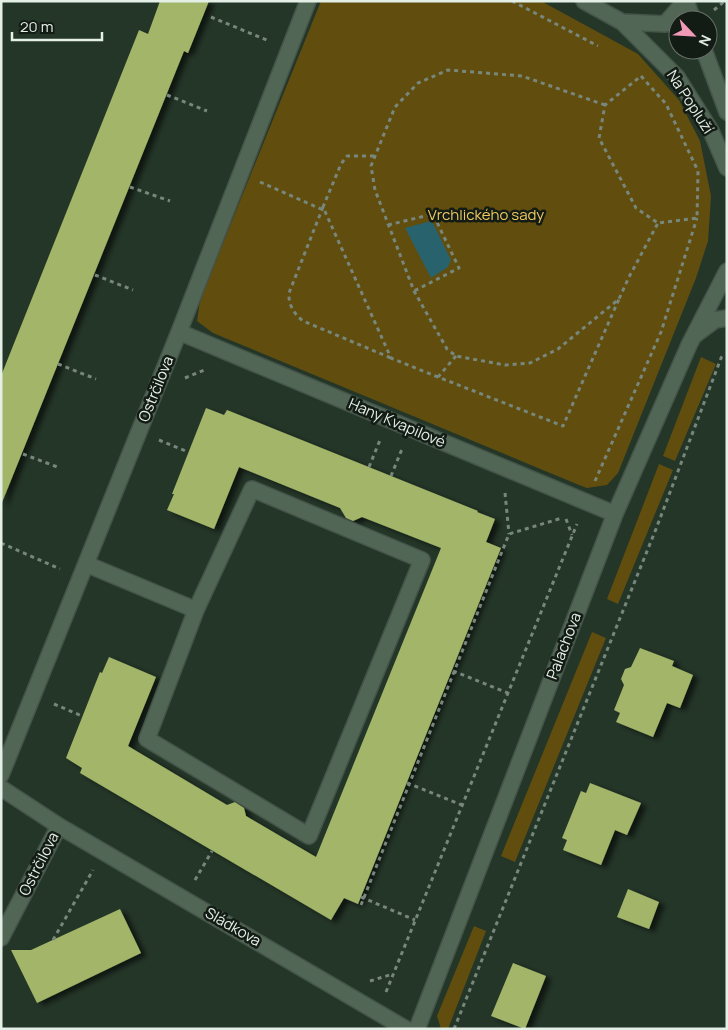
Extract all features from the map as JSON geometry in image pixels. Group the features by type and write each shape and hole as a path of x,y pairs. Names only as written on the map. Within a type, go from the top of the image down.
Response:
{"street":[{"name":"Ostrčilova","path":"1,775 179,332 308,1"},
{"name":"Na Popluží","path":"584,1 622,22 677,77 711,131 727,168"},
{"name":"Na Popluží","path":"622,22 666,24 685,1"},
{"path":"708,60 727,112"},
{"name":"Palachova","path":"417,1029 615,514 693,336 727,271"},
{"path":"693,336 716,320 727,318"},
{"name":"Hany Kvapilové","path":"179,332 615,514"},
{"path":"252,489 422,560 309,836 147,739 196,610 252,489"},
{"path":"86,564 196,610"},
{"name":"Ostrčilova","path":"1,788 59,826 1,938"},
{"name":"Sládkova","path":"59,826 406,1029"}],"path":[{"path":"512,1 598,46"},
{"path":"714,10 725,1"},
{"path":"211,17 272,42"},
{"path":"605,105 522,76 448,70 418,83 395,107 371,166 375,190 414,291 447,349 456,356 505,365 530,363 558,349 619,299"},
{"path":"594,484 660,332 697,218 698,171 666,104 641,76 605,105 599,138 636,208 658,223 697,218"},
{"path":"167,95 206,111"},
{"path":"374,156 347,156 341,164 289,293 289,300 296,314 303,321 391,358 563,426 629,277 658,223"},
{"path":"130,187 170,201"},
{"path":"272,188 322,208 391,358"},
{"path":"388,225 433,214 459,268 414,291"},
{"path":"94,275 133,290"},
{"path":"454,1029 656,529 724,353"},
{"path":"438,377 456,356"},
{"path":"58,364 96,379"},
{"path":"181,387 185,378 205,368 215,372"},
{"path":"162,431 159,440 188,452"},
{"path":"371,436 388,442"},
{"path":"369,467 381,440"},
{"path":"395,445 411,452"},
{"path":"391,476 402,448"},
{"path":"23,454 60,468"},
{"path":"361,905 408,783 509,534 505,490 513,493"},
{"path":"509,534 564,515 572,535"},
{"path":"385,995 578,519"},
{"path":"1,543 61,569"},
{"path":"454,671 508,693"},
{"path":"52,703 82,716"},
{"path":"408,783 462,805"},
{"path":"195,881 212,851"},
{"path":"53,940 94,868"},
{"path":"186,876 203,885"},
{"path":"363,898 416,920"},
{"path":"368,981 394,974"}],"green space":[{"name":"Vrchlického sady","path":"321,1 541,1 638,54 679,100 700,141 711,196 708,241 696,278 618,473 607,485 587,488 579,485 213,333 197,321 200,300"},
{"path":"701,357 716,364 675,461 663,456"},
{"path":"659,464 673,470 618,604 607,599"},
{"path":"592,632 606,638 515,862 501,856"},
{"path":"474,926 486,931 448,1029 441,1029 437,1016"}],"water":[{"path":"431,221 451,260 448,267 431,278 405,228"}],"building":[{"path":"160,1 209,1 188,53 184,51 1,505 1,376 139,30 148,34"},
{"path":"206,408 224,415 227,410 495,519 486,542 501,548 358,904 344,898 331,920 80,773 82,768 66,758 100,672 102,673 109,657 156,677 128,746 227,805 235,802 244,808 246,816 316,857 441,548 362,517 353,521 346,518 340,508 239,467 214,529 167,510"},
{"path":"640,648 674,661 672,666 693,675 680,708 667,703 653,737 616,722 620,713 614,710 624,685 621,679 625,669 631,667"},
{"path":"590,783 641,803 627,835 615,830 601,865 563,850 567,840 562,838 581,791 586,793"},
{"path":"628,889 659,902 649,929 617,917"},
{"path":"120,909 141,953 37,1003 11,950 31,950"},
{"path":"513,963 546,976 525,1029 491,1016"}]}
